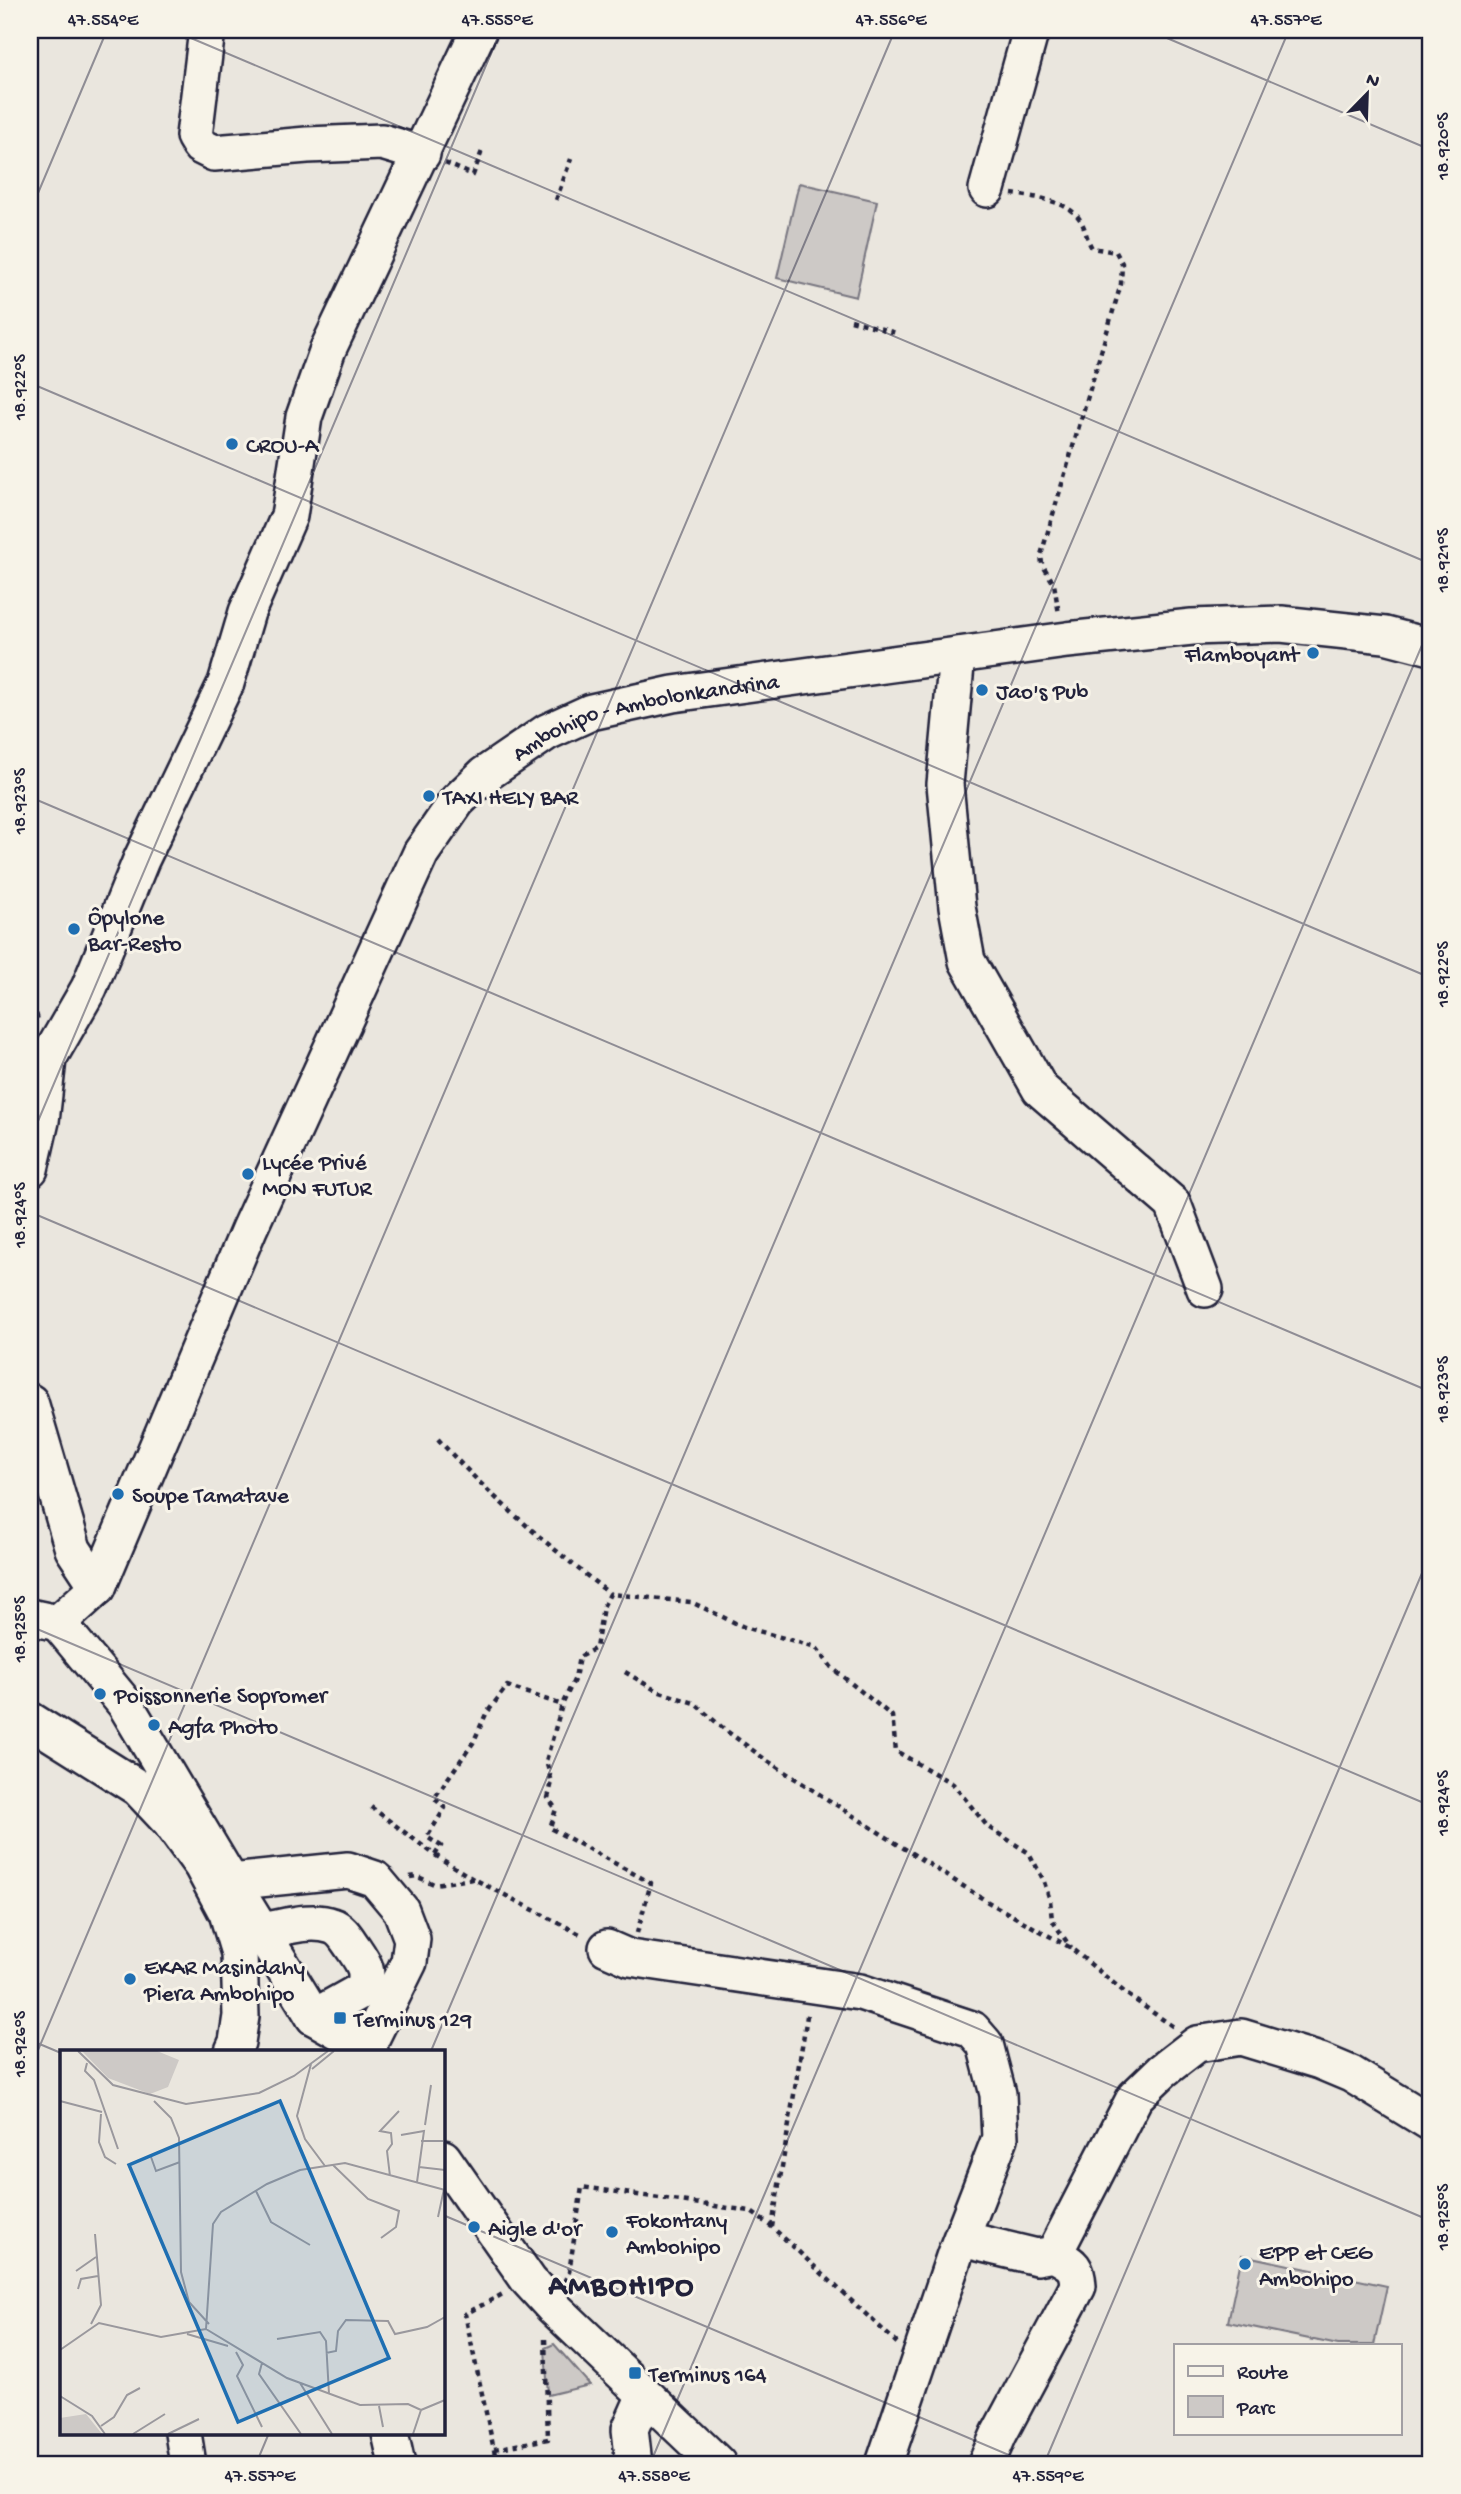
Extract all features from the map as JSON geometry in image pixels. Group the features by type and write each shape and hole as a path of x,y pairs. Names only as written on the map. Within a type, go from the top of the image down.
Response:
{"street":[{"path":"207,30 194,136 200,146 214,153 382,142 422,154"},
{"path":"30,1169 41,1121 48,1059 89,988 141,860 226,683 247,612 289,516 304,417 328,349 479,30"},
{"path":"988,189 1031,30"},
{"name":"Ambohipo - Ambolonkandrina","path":"44,1620 98,1587 249,1229 421,853 457,801 484,775 547,732 591,712 673,694 1067,640 1192,626 1282,624 1385,635 1431,647"},
{"path":"957,655 946,784 957,907 967,961 1040,1089 1173,1204 1205,1289"},
{"path":"30,1402 73,1549 98,1587"},
{"path":"44,1620 125,1704 230,1882 314,2017 369,2049 409,1962 412,1939 401,1909 375,1879 348,1870 230,1882"},
{"path":"30,1720 138,1788 170,1822 202,1866 227,1913 239,1953 241,2016 233,2050"},
{"path":"261,1931 316,1923 333,1926 344,1935 363,1962 368,1975 364,1989 314,2017"},
{"path":"619,1953 860,1992 972,2029 985,2044 998,2094 1000,2138 918,2362 884,2464"},
{"path":"1054,2254 1135,2097 1162,2071 1198,2043 1241,2037 1320,2061 1351,2074 1431,2123"},
{"path":"444,2159 540,2293 718,2464"},
{"path":"962,2239 1037,2257 1054,2254 1072,2264 1077,2273 1078,2286 999,2434 986,2464"},
{"path":"634,2464 630,2429 645,2395"},
{"path":"183,2434 188,2464"},
{"path":"390,2434 397,2464"}],"path":[{"path":"422,154 473,175 481,151"},
{"path":"556,200 571,159"},
{"path":"988,189 1043,199 1071,210 1082,222 1092,248 1115,251 1122,263 1121,284 1041,555 1042,564 1055,584 1058,613 1067,640"},
{"path":"851,320 896,333"},
{"path":"30,925 32,1011 48,1059"},
{"path":"439,1439 469,1473 551,1548 610,1594 691,1602 744,1627 816,1647 832,1668 892,1716 896,1751 953,1784 988,1826 1029,1853 1043,1879 1052,1920 1071,1948"},
{"path":"371,1807 435,1855 474,1879 619,1953 651,1884 550,1828 556,1809 548,1798 552,1782 546,1761 562,1705 575,1678 579,1657 596,1648 603,1607 610,1594"},
{"path":"625,1672 657,1691 694,1703 724,1729 777,1767 988,1902 1071,1948 1128,1995 1198,2043"},
{"path":"435,1855 441,1846 427,1837 445,1808 434,1798 473,1743 486,1714 507,1686 562,1705"},
{"path":"375,1879 416,1876 434,1884 474,1879"},
{"path":"772,2227 813,1985"},
{"path":"496,2464 465,2314 540,2293 569,2273 582,2187 750,2211 772,2227 918,2362"},
{"path":"494,2449 548,2439 540,2293"}],"green space":[{"path":"799,183 877,201 856,297 777,278"},
{"path":"1242,2255 1387,2286 1374,2344 1333,2344 1228,2322"},
{"path":"554,2344 590,2385 548,2395 545,2348"}],"place":[{"name":"CROU-A","path":"232,444"},
{"name":"Flamboyant","path":"1313,653"},
{"name":"Jao's Pub","path":"982,690"},
{"name":"TAXI HELY BAR","path":"429,796"},
{"name":"Ôpylone Bar-Resto","path":"74,929"},
{"name":"Lycée Privé MON FUTUR","path":"248,1174"},
{"name":"Soupe Tamatave","path":"118,1494"},
{"name":"Poissonnerie Sopromer","path":"100,1694"},
{"name":"Agfa Photo","path":"154,1725"},
{"name":"EKAR Masindahy Piera Ambohipo","path":"130,1979"},
{"name":"Terminus 129","path":"340,2018"},
{"name":"Aigle d'or","path":"474,2227"},
{"name":"Fokontany Ambohipo","path":"612,2232"},
{"name":"EPP et CEG Ambohipo","path":"1245,2264"},
{"name":"Terminus 164","path":"635,2373"}],"district":[{"name":"AMBOHIPO","path":"622,2284"}]}
